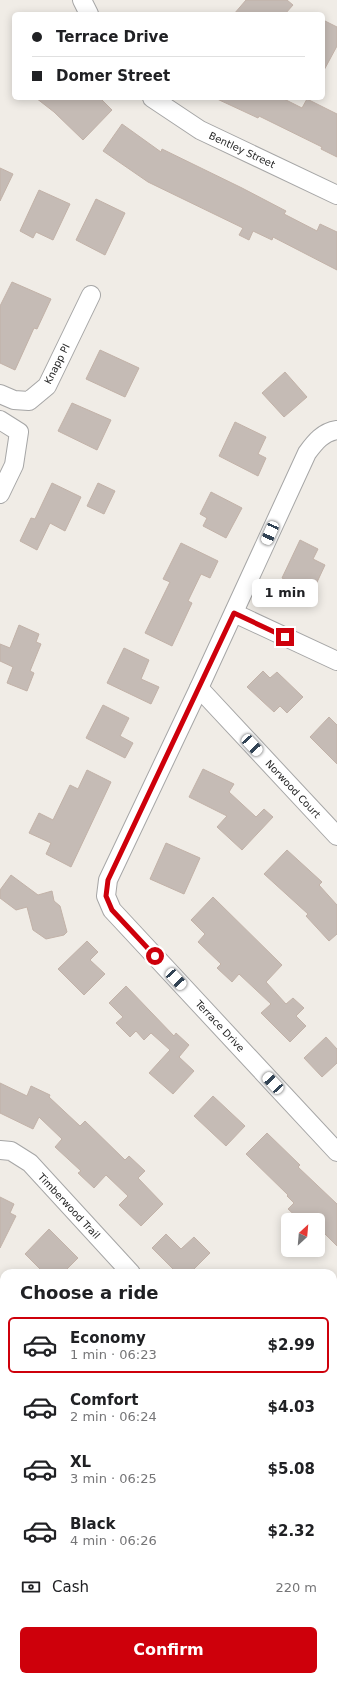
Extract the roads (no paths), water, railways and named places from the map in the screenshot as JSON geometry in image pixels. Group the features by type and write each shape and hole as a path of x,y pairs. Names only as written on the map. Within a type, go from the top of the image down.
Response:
{"street":[{"path":"82,0 88,12"},
{"name":"Bentley Street","path":"155,100 200,130 337,195"},
{"name":"Knapp Pl","path":"0,394 14,400 29,401 47,386 91,295"},
{"path":"0,420 19,432 14,465 0,494"},
{"name":"Terrace Drive","path":"337,430 330,431 318,439 307,453 200,688 108,880 106,896 112,910 337,1152"},
{"path":"234,613 337,661"},
{"name":"Norwood Court","path":"200,688 337,836"},
{"name":"Timberwood Trail","path":"0,1150 11,1152 30,1163 127,1269"}]}
